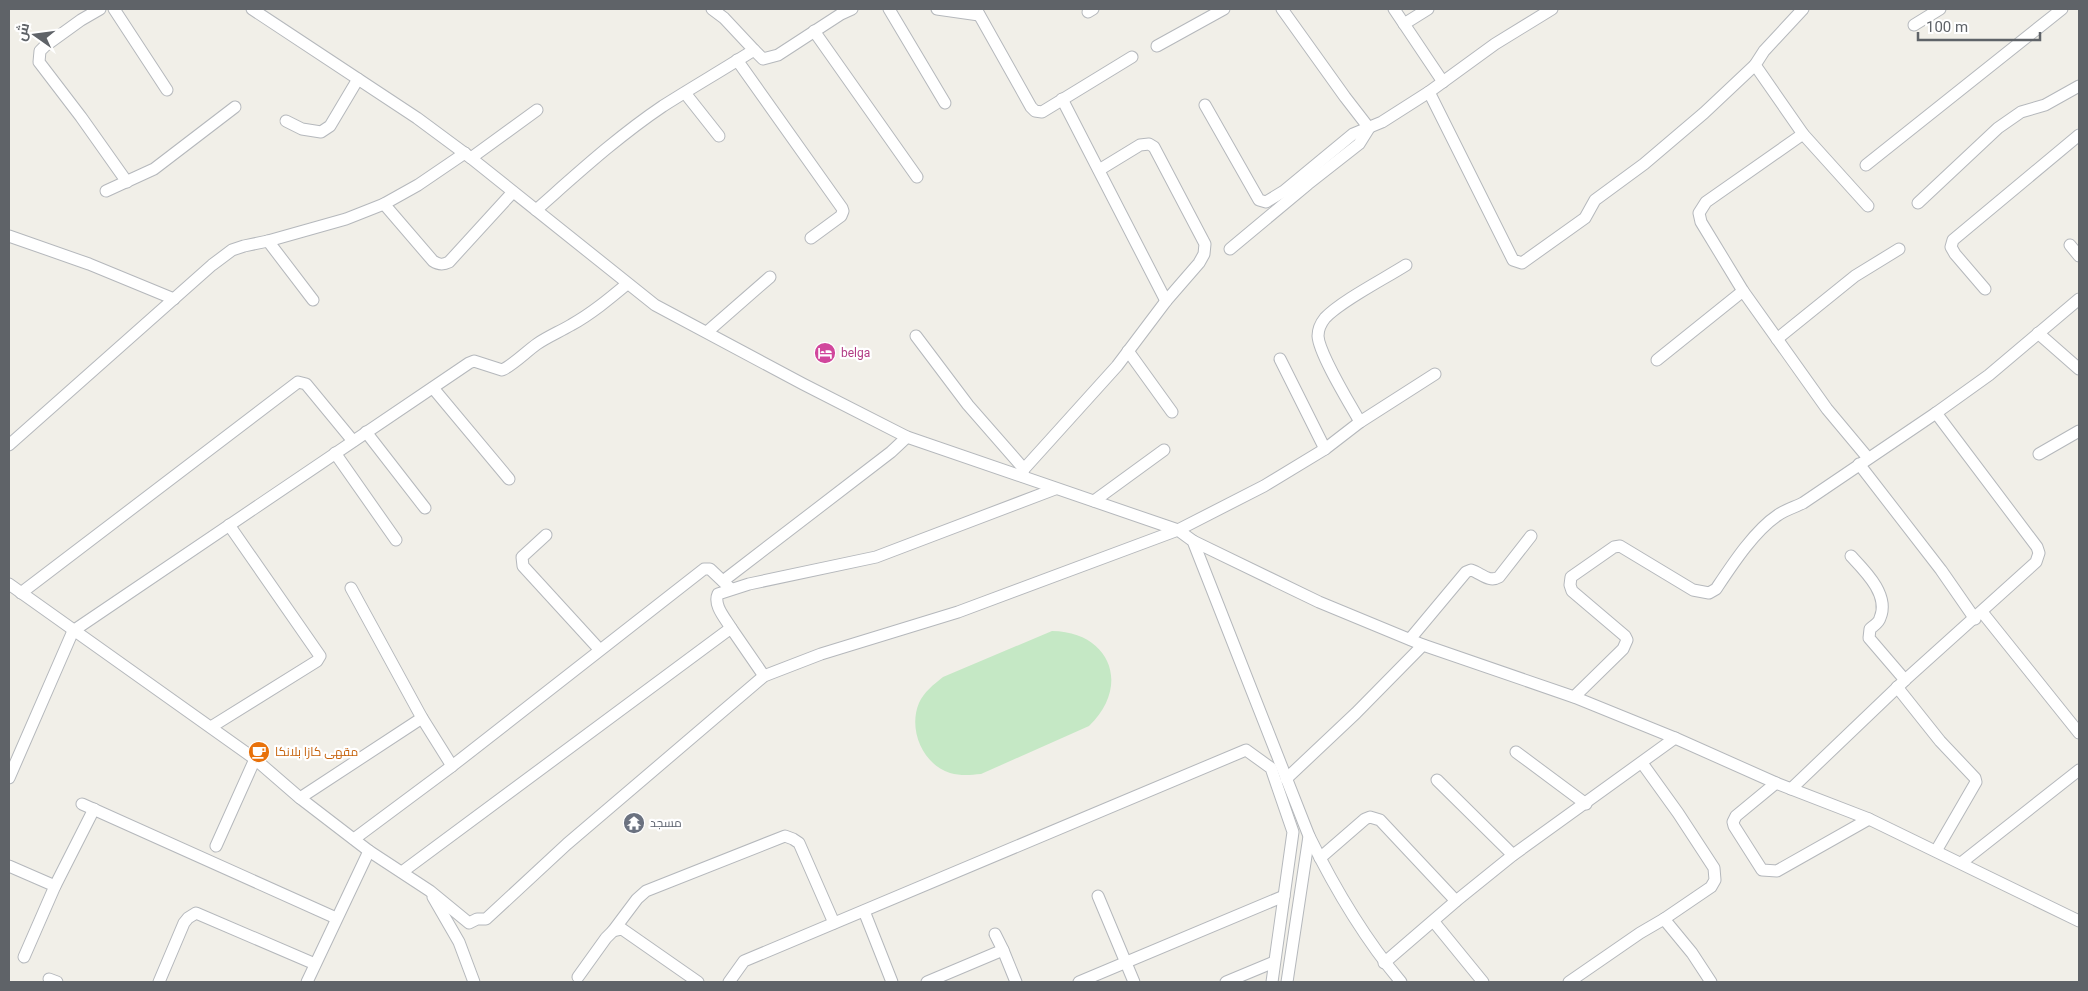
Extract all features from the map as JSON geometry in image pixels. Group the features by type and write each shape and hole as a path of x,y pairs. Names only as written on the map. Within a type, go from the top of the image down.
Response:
{"street":[{"path":"100,9 81,20 40,51 39,62 127,182"},
{"path":"114,9 167,90"},
{"path":"252,9 417,118 468,156 655,305 907,437 1023,472 1055,488 1178,530 1193,542 1319,602 1422,644 1574,697 1675,738 1776,783 1869,819 2079,921"},
{"path":"712,9 724,18 763,59 778,55 852,9"},
{"path":"889,9 945,104"},
{"path":"937,9 978,12 1035,111 1042,112 1132,57"},
{"path":"1156,46 1224,9"},
{"path":"1282,9 1369,128"},
{"path":"1394,9 1443,82"},
{"path":"1404,24 1428,9"},
{"path":"1205,104 1259,200 1266,202 1284,191 1353,134 1382,122 1429,92 1502,40 1552,9"},
{"path":"1429,92 1513,260 1522,263 1585,218 1595,200 1644,164 1704,113 1755,65 1764,51 1803,9"},
{"path":"1914,25 1940,9"},
{"path":"1866,165 2062,9"},
{"path":"814,31 917,177"},
{"path":"536,210 600,153 663,106 754,50"},
{"path":"737,60 842,208 841,216 812,238"},
{"path":"1755,65 1803,134 1868,206"},
{"path":"286,121 302,129 321,132 330,126 358,79"},
{"path":"1918,203 2006,123 2021,112 2045,105 2079,86"},
{"path":"685,93 719,136"},
{"path":"1062,99 1166,301"},
{"path":"106,191 154,169 172,157 235,106"},
{"path":"9,445 212,265 232,250 346,219 384,204 468,156 538,110"},
{"path":"1230,249 1359,144 1369,128"},
{"path":"1803,134 1706,202 1699,213 1701,222 1743,291 1941,570 2079,733"},
{"path":"1985,289 1955,254 1951,247 1953,240 2079,136"},
{"path":"1023,472 1128,351 1204,254 1205,244 1154,147 1149,144 1140,145 1099,170"},
{"path":"384,204 433,261 438,264 444,264 449,262 513,192"},
{"path":"9,236 89,264 174,299"},
{"path":"268,241 314,300"},
{"path":"2070,245 2079,256"},
{"path":"1777,339 1855,276 1899,249"},
{"path":"1360,422 1322,351 1318,337 1320,325 1326,317 1349,300 1406,265"},
{"path":"708,332 770,277"},
{"path":"9,778 73,631 474,361 498,369 507,368 533,347 572,325 604,303 627,284"},
{"path":"1657,360 1743,291"},
{"path":"1574,697 1623,649 1627,640 1625,636 1572,591 1570,585 1572,578 1614,546 1620,546 1693,590 1709,594 1716,589 1768,522 1779,513 1803,504 1863,461 1936,413 1989,375 2079,299"},
{"path":"2038,333 2079,369"},
{"path":"916,336 968,405 1023,472"},
{"path":"1128,351 1172,412"},
{"path":"1280,359 1325,449"},
{"path":"9,584 255,759 300,798 369,851 430,891 469,923 477,919 486,919 567,844 764,676 821,654 958,612 1178,530 1264,486 1325,449 1360,422 1435,374"},
{"path":"21,593 298,382 306,384 311,389 353,442"},
{"path":"433,388 509,480"},
{"path":"1791,789 1901,684 2036,562 2039,553 2037,547 1936,413"},
{"path":"2039,454 2079,431"},
{"path":"366,432 425,508"},
{"path":"764,676 731,628 716,601 718,594 907,437"},
{"path":"1094,501 1164,450"},
{"path":"335,453 396,540"},
{"path":"727,585 876,557 1055,488"},
{"path":"211,727 317,662 320,656 229,525"},
{"path":"546,535 522,557 523,566 599,649"},
{"path":"1410,639 1466,572 1471,570 1479,572 1489,580 1495,580 1531,536"},
{"path":"1193,542 1309,836 1356,921 1384,963 1401,982"},
{"path":"1850,556 1876,587 1882,606 1880,620 1870,629 1869,638 1940,741 1975,778 1976,782 1936,851"},
{"path":"354,839 452,766 599,649 704,569 710,569 727,585"},
{"path":"351,588 422,718 452,766"},
{"path":"402,872 731,628"},
{"path":"1286,779 1356,713 1422,644"},
{"path":"300,798 422,718"},
{"path":"1384,963 1434,922 1456,901 1513,856 1675,738"},
{"path":"730,982 744,961 1246,750 1271,768 1293,832 1272,982"},
{"path":"1516,752 1586,804"},
{"path":"216,846 255,759"},
{"path":"1569,982 1711,887 1715,874 1714,868 1642,763"},
{"path":"1961,863 2079,770"},
{"path":"1437,780 1513,856"},
{"path":"1776,783 1736,816 1733,822 1762,870 1777,871 1869,819"},
{"path":"82,804 336,918"},
{"path":"24,957 55,886 94,809"},
{"path":"1320,858 1365,819 1375,817 1380,820 1456,901"},
{"path":"578,977 637,899 646,891 785,836 798,843 834,923"},
{"path":"1287,982 1309,836"},
{"path":"307,982 369,851"},
{"path":"9,866 55,886"},
{"path":"430,891 459,942 474,982"},
{"path":"1098,896 1134,982"},
{"path":"1079,982 1284,896"},
{"path":"864,911 892,982"},
{"path":"158,982 184,923 196,912 315,964"},
{"path":"1664,918 1692,953 1711,982"},
{"path":"1434,922 1483,982"},
{"path":"613,931 622,929 629,933 698,982"},
{"path":"996,934 1016,982"},
{"path":"926,982 1003,950"},
{"path":"1226,982 1274,962"}],"green space":[{"path":"1052,631 1072,634 1089,641 1101,651 1108,664 1111,679 1109,694 1102,710 1089,726 981,774 962,775 950,773 932,762 920,744 915,724 919,703 926,692 943,677"}],"place":[{"name":"belga","path":"825,353"},
{"name":"مقهى كازا بلانكا","path":"259,752"},
{"name":"مسجد","path":"634,823"}]}
